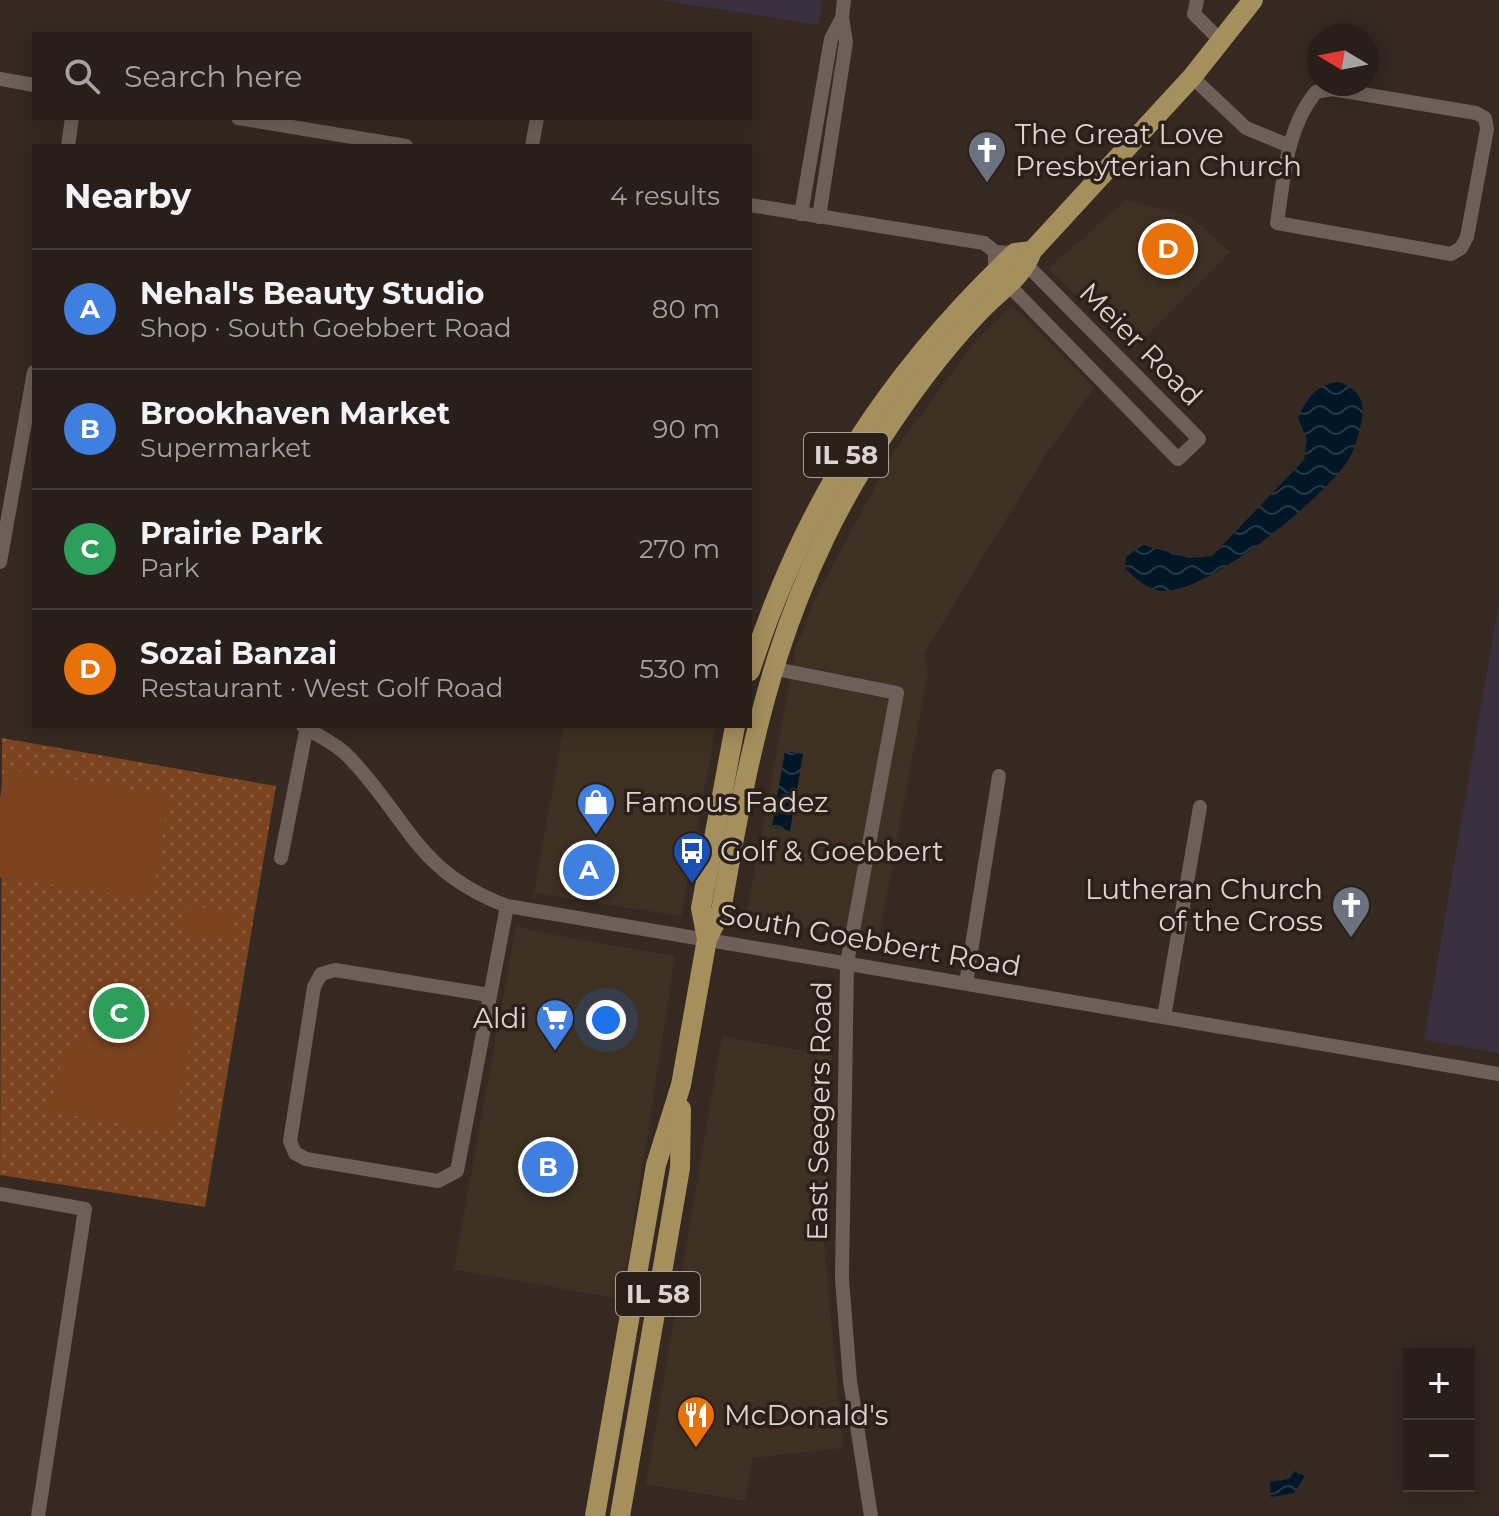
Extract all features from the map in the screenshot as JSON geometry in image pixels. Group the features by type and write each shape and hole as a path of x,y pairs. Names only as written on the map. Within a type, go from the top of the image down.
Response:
{"main road":[{"name":"IL 58","path":"752,665 781,582 834,474 888,394 931,338 1073,209 1223,43 1253,0"},
{"name":"IL 58","path":"595,1516 656,1165 681,1085 707,939 721,911 743,779 771,668 821,540 876,446 920,382 980,311 1012,263"},
{"name":"IL 58","path":"707,939 701,908 735,728"},
{"name":"IL 58","path":"620,1516 680,1168 681,1085"}],"street":[{"path":"819,217 846,42 842,18 844,0"},
{"path":"1197,0 1194,14 1223,43"},
{"path":"801,214 831,39 842,18"},
{"path":"1192,77 1246,128 1290,146"},
{"path":"0,79 32,85"},
{"path":"1332,89 1476,113 1485,118 1487,129 1467,237 1461,248 1451,254 1277,223 1290,146 1301,110 1316,92 1332,89"},
{"path":"68,144 72,120"},
{"path":"250,120 394,144"},
{"path":"532,144 537,120"},
{"path":"752,205 984,243 1012,263"},
{"name":"Meier Road","path":"1012,263 1199,439 1178,459 1012,263"},
{"path":"0,562 2,532 29,436 32,398"},
{"name":"East Seegers Road","path":"771,668 897,693 847,963 842,1279 850,1381 871,1516"},
{"path":"281,858 305,728"},
{"name":"South Goebbert Road","path":"306,728 348,756 412,839 449,878 473,893 507,906 1499,1074"},
{"path":"966,983 999,776"},
{"path":"1164,1017 1200,807"},
{"path":"489,995 335,970 321,974 314,987 290,1141 295,1153 306,1159 438,1181 449,1178 461,1162 507,906"},
{"path":"0,1194 85,1209 38,1516"}],"shaded area":[{"path":"661,0 823,0 818,25"},
{"path":"1126,200 1191,217 1230,252 1134,348 1048,269"},
{"path":"1012,305 1094,388 1047,453 924,653 928,672 878,942 746,917 796,648 816,597 894,451 972,346"},
{"path":"1499,601 1499,1053 1424,1040"},
{"path":"564,728 716,728 681,916 534,893"},
{"path":"2,738 276,786 205,1207 0,1175"},
{"path":"5,769 169,795 152,899 0,877 0,798"},
{"path":"187,906 233,912 229,939 184,934"},
{"path":"516,925 532,931 675,956 622,1299 454,1270"},
{"path":"143,1006 179,1009 195,1016 174,1122 161,1132 50,1111 59,1070 76,1040 103,1020"},
{"path":"722,1036 832,1056 824,1244 843,1448 753,1458 745,1501 646,1484"}],"water":[{"path":"1338,382 1352,388 1362,403 1355,446 1336,476 1293,517 1239,558 1187,586 1167,591 1155,590 1125,568 1126,557 1143,545 1189,558 1212,556 1304,460 1307,439 1298,418 1313,394 1324,386"},
{"path":"785,751 803,754 790,831 772,827"},
{"path":"1295,1471 1305,1476 1294,1493 1271,1497 1270,1482 1289,1479"}],"place":[{"name":"The Great Love Presbyterian Church","path":"987,184"},
{"name":"Sozai Banzai","path":"1168,249"},
{"name":"Famous Fadez","path":"596,836"},
{"name":"Nehal's Beauty Studio","path":"589,870"},
{"name":"Golf & Goebbert","path":"692,885"},
{"name":"Lutheran Church of the Cross","path":"1351,939"},
{"name":"Prairie Park","path":"119,1013"},
{"name":"Aldi","path":"555,1052"},
{"name":"Brookhaven Market","path":"548,1167"},
{"name":"McDonald's","path":"696,1449"}]}
